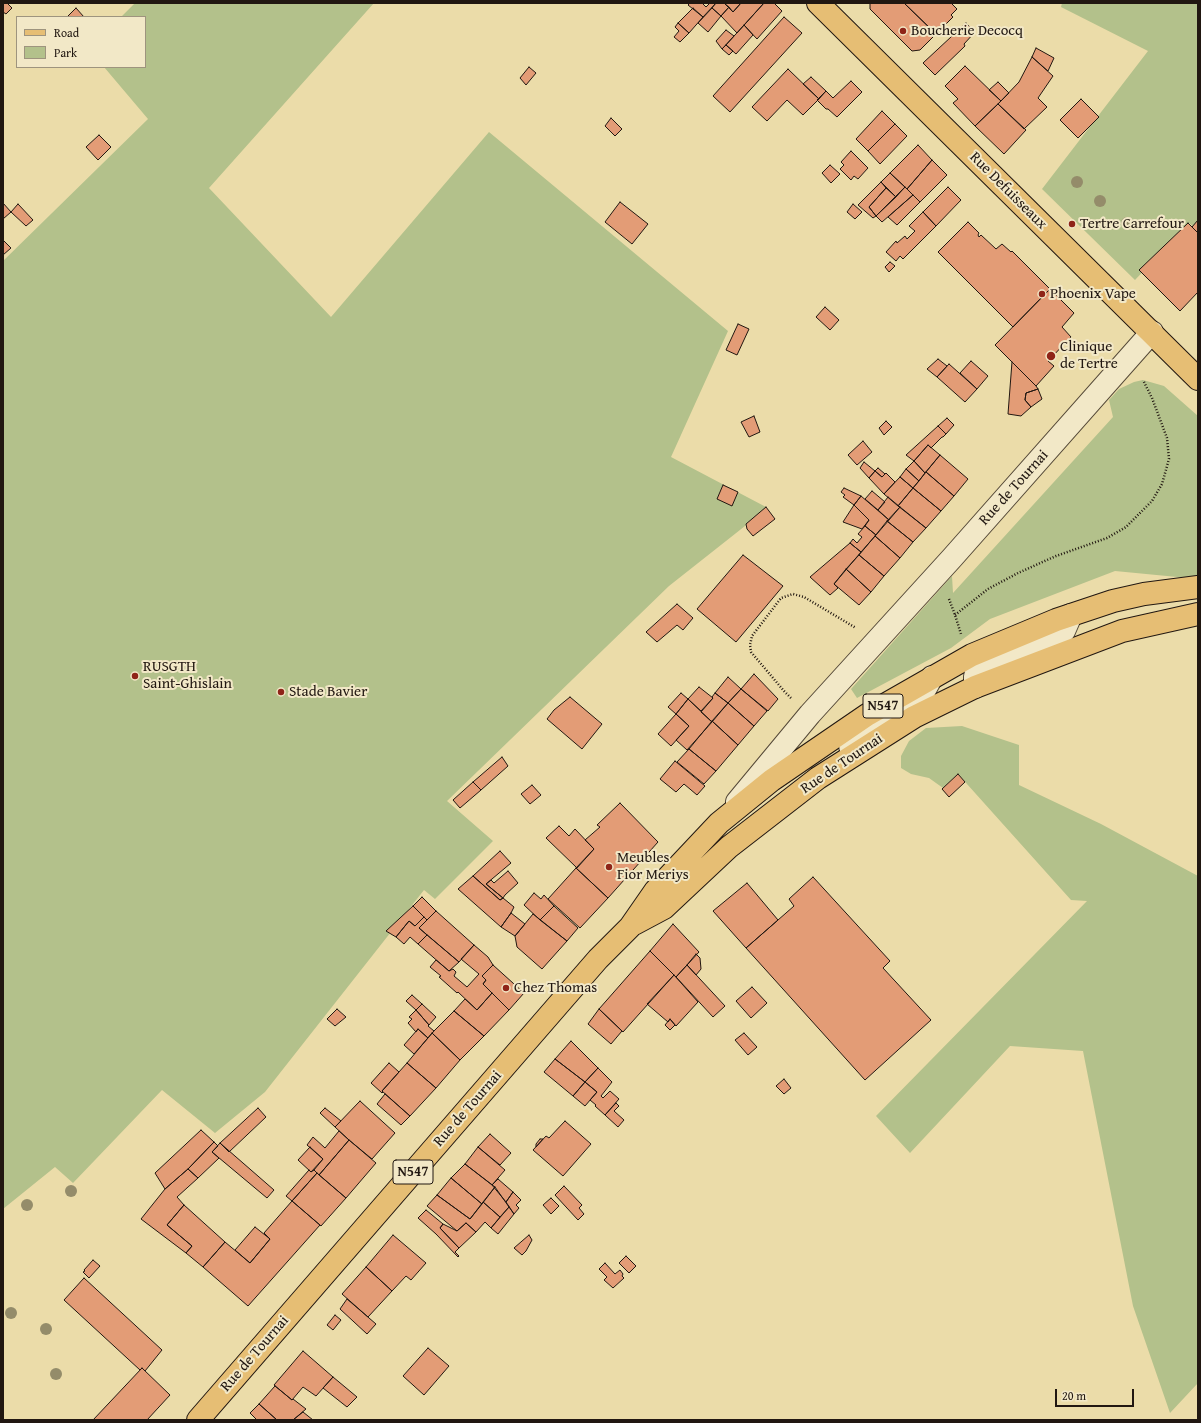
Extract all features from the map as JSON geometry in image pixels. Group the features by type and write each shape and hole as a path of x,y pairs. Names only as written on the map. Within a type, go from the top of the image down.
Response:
{"main road":[{"name":"Rue Defuisseaux","path":"818,3 1198,379"},
{"name":"Rue de Tournai","path":"198,1420 598,959 630,926 655,892 719,824 777,776 867,715 972,655 1071,615 1113,601 1144,594 1198,587"},
{"name":"Rue de Tournai","path":"630,926 646,919 664,908 729,847 818,778 914,717 975,687 1122,631 1198,614"}],"street":[{"name":"Rue de Tournai","path":"719,824 810,714 952,558 1152,332"},
{"path":"975,687 976,672 981,668 1059,636 1064,631 1071,615"},
{"path":"853,755 850,746 853,740 916,702 922,696 932,677"}],"path":[{"path":"962,640 955,615 988,589 1018,573 1056,556 1107,538 1126,527 1152,501 1162,484 1169,459 1167,438 1152,398 1131,355"},
{"path":"810,714 784,692 751,652 750,645 752,636 781,598 793,594 804,597 877,640"}],"green space":[{"name":"Stade Bavier","path":"135,3 374,3 209,188 331,317 489,132 728,331 671,457 766,507 745,526 669,586 447,801 493,841 435,899 424,890 265,1092 215,1133 162,1090 73,1183 55,1167 3,1209 3,261 148,119 105,68 146,68 146,16 122,16"},
{"path":"1062,3 1198,3 1198,225 1195,228 1189,223 1135,280 1042,189 1148,51 1061,7"},
{"path":"1143,380 1164,386 1198,416 1198,579 1115,571 990,619 951,648 857,698 851,689 952,576 953,593 1113,417 1109,400 1119,389 1134,382"},
{"path":"962,726 1019,745 1019,785 1101,824 1198,876 1198,1383 1170,1413 1133,1306 1083,1051 1010,1046 910,1153 876,1116 1087,901 1071,900 958,774 943,788 929,778 911,774 901,768 901,756 909,741 926,728"}],"building":[{"path":"3,3 7,3 12,8 6,14 3,12"},
{"path":"690,3 702,3 706,7 710,3 716,3 703,17 688,5"},
{"path":"716,3 724,3 729,7 721,16 712,8"},
{"path":"724,3 741,3 733,12"},
{"path":"741,3 764,3 737,33 721,16 729,7 733,12"},
{"path":"764,3 774,3 782,11 757,39 744,25"},
{"path":"870,3 904,3 936,34 920,50 912,51 870,9"},
{"path":"904,3 951,3 957,9 951,15 953,17 936,34"},
{"path":"76,8 83,16 68,16"},
{"path":"693,8 703,17 689,33 678,23"},
{"path":"712,8 721,16 708,32 698,23"},
{"path":"784,17 802,33 730,112 713,96"},
{"path":"678,23 689,33 680,42 674,37 679,31 675,27"},
{"path":"966,23 975,32 964,44 965,46 935,75 923,63"},
{"path":"744,25 753,35 736,54 726,45"},
{"path":"726,30 734,36 722,49 716,41"},
{"path":"726,45 733,51 729,55 722,49"},
{"path":"1036,48 1054,58 1048,71 1032,57"},
{"path":"1032,57 1053,76 1038,98 1047,107 1024,129 998,104 1019,82"},
{"path":"965,66 1001,101 975,126 953,103 958,99 945,86"},
{"path":"529,67 536,73 526,85 520,78"},
{"path":"788,69 819,99 803,115 787,100 767,121 752,107"},
{"path":"811,77 826,91 819,99 803,84"},
{"path":"851,81 862,92 837,117 817,100 826,91 833,98"},
{"path":"998,82 1009,93 1001,101 989,90"},
{"path":"1081,99 1099,117 1078,138 1060,120"},
{"path":"998,104 1026,130 1004,154 975,126"},
{"path":"882,111 895,124 868,151 856,139"},
{"path":"611,118 622,129 615,136 605,126"},
{"path":"895,124 907,136 880,164 868,151"},
{"path":"99,135 111,147 98,160 86,147"},
{"path":"918,145 932,160 907,189 890,173"},
{"path":"851,151 868,168 858,179 854,176 851,180 840,169 844,165 841,162"},
{"path":"932,160 947,175 920,202 907,189"},
{"path":"830,165 840,174 831,183 822,173"},
{"path":"890,173 905,187 896,197 881,182"},
{"path":"881,182 886,188 869,207 876,216 873,218 858,205"},
{"path":"905,187 913,195 882,222 876,216"},
{"path":"948,187 961,200 936,226 923,212"},
{"path":"886,188 896,197 876,216 869,207"},
{"path":"913,195 920,202 897,225 888,217"},
{"path":"620,202 648,224 632,244 605,222"},
{"path":"3,203 11,212 3,219"},
{"path":"18,204 33,220 26,226 11,212"},
{"path":"853,204 862,212 855,219 847,212"},
{"path":"923,212 936,226 903,259 900,256 896,261 886,252 896,241 897,243 905,236 907,239 915,231 909,226"},
{"path":"1198,220 1198,233 1192,227"},
{"path":"968,222 979,233 979,237 981,235 996,249 1002,244 1011,252 1012,251 1050,289 1013,327 938,252"},
{"path":"1188,223 1198,233 1198,292 1180,311 1139,270"},
{"path":"3,240 11,248 3,255"},
{"path":"890,262 895,266 889,272 885,267"},
{"path":"1050,289 1074,313 1062,327 1071,337 1048,361 1054,366 1036,386 995,345"},
{"path":"825,307 839,320 830,330 816,317"},
{"path":"738,324 749,329 737,355 726,350"},
{"path":"938,359 947,366 937,377 927,369"},
{"path":"971,361 988,376 977,389 960,373"},
{"path":"1012,362 1038,389 1026,393 1025,400 1031,407 1021,416 1008,414"},
{"path":"949,364 977,389 965,402 937,377"},
{"path":"1038,389 1042,399 1031,407 1025,400 1026,393"},
{"path":"754,416 760,432 749,437 741,422"},
{"path":"947,418 954,425 946,434 938,426"},
{"path":"886,421 892,427 884,435 879,428"},
{"path":"938,426 946,434 931,448 928,445 914,461 906,455"},
{"path":"863,441 872,452 857,465 848,455"},
{"path":"928,445 940,455 925,473 914,461"},
{"path":"940,455 968,479 954,496 926,472"},
{"path":"914,461 925,473 919,481 906,469"},
{"path":"864,462 875,471 869,478 860,468"},
{"path":"878,468 885,474 882,477 875,471"},
{"path":"906,469 919,481 913,488 900,477"},
{"path":"875,471 882,477 886,473 895,482 884,494 869,478"},
{"path":"926,472 954,496 941,511 913,488"},
{"path":"900,477 913,488 898,506 884,494"},
{"path":"723,485 738,492 732,506 717,499"},
{"path":"844,488 861,496 854,505 843,497 845,495 841,492"},
{"path":"913,488 941,511 926,528 898,506"},
{"path":"872,491 885,502 878,510 865,499"},
{"path":"861,496 889,520 876,535 865,526 869,520 854,505"},
{"path":"888,497 900,507 889,520 878,510"},
{"path":"854,505 869,520 862,529 843,522"},
{"path":"766,507 775,519 753,536 747,529 746,524"},
{"path":"900,507 926,528 913,542 887,521"},
{"path":"887,521 913,542 900,558 875,536"},
{"path":"865,526 876,535 861,552 850,543 853,539 857,543 862,537 858,534"},
{"path":"875,536 900,558 884,576 859,555"},
{"path":"850,543 861,552 834,584 838,588 830,595 810,577"},
{"path":"743,555 783,586 736,642 697,609"},
{"path":"859,555 884,576 871,592 846,569"},
{"path":"846,569 871,592 859,605 834,584"},
{"path":"677,604 693,618 683,630 677,625 657,642 646,632"},
{"path":"754,674 778,699 768,711 741,689"},
{"path":"728,677 741,689 728,703 715,693"},
{"path":"699,687 713,698 701,711 688,699"},
{"path":"741,689 767,711 754,726 728,703"},
{"path":"681,693 688,699 676,714 668,707"},
{"path":"715,693 728,703 712,722 701,712 713,698 712,697"},
{"path":"570,697 602,724 582,749 547,719 554,710"},
{"path":"688,699 712,722 687,750 676,740 689,726 676,714"},
{"path":"728,703 754,726 738,745 712,721"},
{"path":"676,714 689,726 671,746 658,734"},
{"path":"712,721 738,745 716,771 689,749"},
{"path":"689,749 716,771 704,784 677,762"},
{"path":"502,757 508,766 481,790 473,782"},
{"path":"675,761 705,786 697,795 684,784 676,792 660,779"},
{"path":"958,774 965,782 949,797 942,789"},
{"path":"473,782 481,790 460,808 453,800"},
{"path":"532,785 541,795 530,804 521,794"},
{"path":"620,803 658,842 608,898 576,868 594,849 585,840 600,827 597,825"},
{"path":"559,826 569,836 575,829 594,849 577,868 546,838"},
{"path":"500,851 511,863 486,884 503,898 500,900 473,876"},
{"path":"576,868 608,898 580,928 548,899"},
{"path":"508,871 518,883 503,898 486,884 491,880 494,883"},
{"path":"473,876 500,900 503,898 514,907 501,927 458,889"},
{"path":"813,877 890,961 883,968 931,1020 865,1080 746,948 794,906 789,899"},
{"path":"747,883 778,920 746,948 713,911"},
{"path":"534,893 541,899 544,895 554,906 540,920 524,905"},
{"path":"422,897 436,911 427,920 413,906"},
{"path":"413,906 424,917 415,926 409,921 396,937 386,931"},
{"path":"554,906 578,928 567,941 540,920"},
{"path":"436,911 474,945 459,962 419,928"},
{"path":"511,913 525,924 515,936 501,927"},
{"path":"533,914 567,941 542,969 517,947 515,936"},
{"path":"424,917 427,920 419,928 427,935 418,944 410,937 404,944 396,937 409,921 415,926"},
{"path":"673,924 699,952 676,977 650,951"},
{"path":"427,935 459,962 449,971 418,944"},
{"path":"474,945 488,957 493,965 482,976 486,980 483,984 492,993 477,1010 439,977 441,976 430,967 436,960 449,971 453,969 456,972 454,976 467,987 479,974 461,959"},
{"path":"650,951 674,975 623,1032 599,1009"},
{"path":"696,954 700,958 701,969 696,975 687,965"},
{"path":"493,965 524,993 509,1010 483,984 486,980 482,976"},
{"path":"687,965 725,1006 713,1017 676,977"},
{"path":"674,975 698,1002 676,1026 670,1019 668,1022 647,1004"},
{"path":"752,987 767,1003 751,1018 736,1001"},
{"path":"492,993 509,1010 484,1036 454,1011 465,999 477,1010"},
{"path":"412,995 422,1004 416,1010 406,1001"},
{"path":"422,1004 436,1017 429,1025 416,1010"},
{"path":"337,1009 346,1017 335,1026 327,1019"},
{"path":"599,1009 622,1031 611,1044 588,1024"},
{"path":"416,1010 429,1025 428,1026 434,1031 428,1038 418,1029 416,1032 408,1023 412,1019 409,1017"},
{"path":"454,1011 484,1036 460,1060 432,1033"},
{"path":"670,1019 675,1025 670,1030 665,1025"},
{"path":"418,1029 428,1038 414,1054 404,1045"},
{"path":"432,1033 460,1060 436,1088 407,1063"},
{"path":"744,1033 757,1047 748,1055 735,1040"},
{"path":"571,1041 598,1068 585,1082 555,1059"},
{"path":"555,1059 585,1082 573,1096 544,1072"},
{"path":"389,1063 399,1072 382,1091 382,1093 371,1083"},
{"path":"407,1063 436,1088 410,1116 382,1091"},
{"path":"598,1068 612,1082 601,1096 603,1098 610,1091 619,1099 605,1115 590,1100 597,1092 585,1082"},
{"path":"784,1079 791,1088 784,1094 776,1086"},
{"path":"585,1082 597,1092 585,1106 573,1096"},
{"path":"385,1094 410,1116 401,1125 377,1104"},
{"path":"360,1101 395,1133 372,1159 335,1127"},
{"path":"616,1103 619,1106 614,1111 624,1120 618,1127 605,1115"},
{"path":"258,1108 266,1117 229,1152 220,1143"},
{"path":"325,1108 341,1121 335,1127 320,1113"},
{"path":"565,1121 591,1144 563,1176 533,1150 546,1136 549,1138"},
{"path":"201,1130 214,1142 188,1169 165,1189 155,1173"},
{"path":"339,1131 349,1140 319,1175 314,1170 323,1159 307,1145 313,1137 325,1148"},
{"path":"490,1134 511,1153 500,1165 478,1147"},
{"path":"540,1139 543,1139 536,1147 536,1144"},
{"path":"349,1140 376,1163 346,1198 319,1175"},
{"path":"214,1142 218,1146 212,1152 219,1158 198,1178 188,1169"},
{"path":"220,1143 274,1190 267,1198 212,1152"},
{"path":"310,1147 323,1159 311,1172 298,1160"},
{"path":"478,1147 505,1170 492,1185 465,1164"},
{"path":"465,1164 495,1187 482,1204 451,1178"},
{"path":"188,1169 198,1178 177,1197 184,1205 167,1225 192,1246 186,1253 141,1219 165,1189"},
{"path":"309,1170 311,1172 314,1170 317,1173 292,1201 286,1196"},
{"path":"317,1173 346,1198 321,1226 292,1201"},
{"path":"451,1178 482,1204 470,1219 437,1195"},
{"path":"498,1179 513,1192 506,1202 492,1185"},
{"path":"564,1186 582,1205 579,1208 584,1214 578,1220 555,1195"},
{"path":"495,1187 509,1207 500,1217 483,1202"},
{"path":"513,1192 521,1200 516,1205 519,1208 514,1214 506,1202"},
{"path":"437,1195 470,1219 483,1202 500,1217 491,1228 485,1222 476,1232 466,1223 457,1231 427,1206"},
{"path":"551,1198 559,1206 551,1214 543,1205"},
{"path":"292,1201 320,1225 248,1306 203,1267 225,1242 250,1263 270,1239 264,1233"},
{"path":"184,1205 225,1242 203,1267 186,1253 192,1246 167,1225"},
{"path":"509,1207 514,1214 498,1234 491,1228"},
{"path":"426,1210 443,1224 440,1228 459,1248 455,1252 459,1256 458,1257 418,1218"},
{"path":"466,1223 476,1232 459,1248 440,1228 443,1224 457,1231"},
{"path":"255,1227 270,1239 250,1263 235,1250"},
{"path":"393,1235 426,1263 411,1280 406,1276 392,1291 366,1267"},
{"path":"529,1235 532,1240 522,1255 514,1248"},
{"path":"626,1256 636,1266 629,1273 619,1263"},
{"path":"93,1260 100,1266 89,1278 83,1272"},
{"path":"605,1263 615,1274 620,1270 623,1274 622,1276 624,1278 613,1288 604,1280 607,1277 599,1269"},
{"path":"366,1267 392,1291 368,1317 342,1294"},
{"path":"84,1278 162,1350 145,1371 142,1368 140,1370 64,1300"},
{"path":"347,1299 376,1324 367,1334 340,1309"},
{"path":"335,1315 341,1320 333,1330 327,1325"},
{"path":"428,1348 449,1366 424,1395 403,1376"},
{"path":"303,1351 333,1377 316,1396 303,1387 292,1400 274,1385"},
{"path":"142,1368 170,1395 147,1420 93,1420"},
{"path":"333,1377 357,1397 347,1407 323,1388"},
{"path":"275,1386 306,1409 293,1420 277,1420 259,1404"},
{"path":"259,1404 277,1420 257,1420 250,1413"},
{"path":"303,1412 313,1420 293,1420"}],"place":[{"name":"Boucherie Decocq","path":"903,31"},
{"name":"Tertre Carrefour","path":"1072,224"},
{"name":"Phoenix Vape","path":"1042,294"},
{"name":"Clinique de Tertre","path":"1051,356"},
{"name":"RUSGTH Saint-Ghislain","path":"135,676"},
{"name":"Stade Bavier","path":"281,692"},
{"name":"Meubles Fior Meriys","path":"609,867"},
{"name":"Chez Thomas","path":"506,988"}]}
